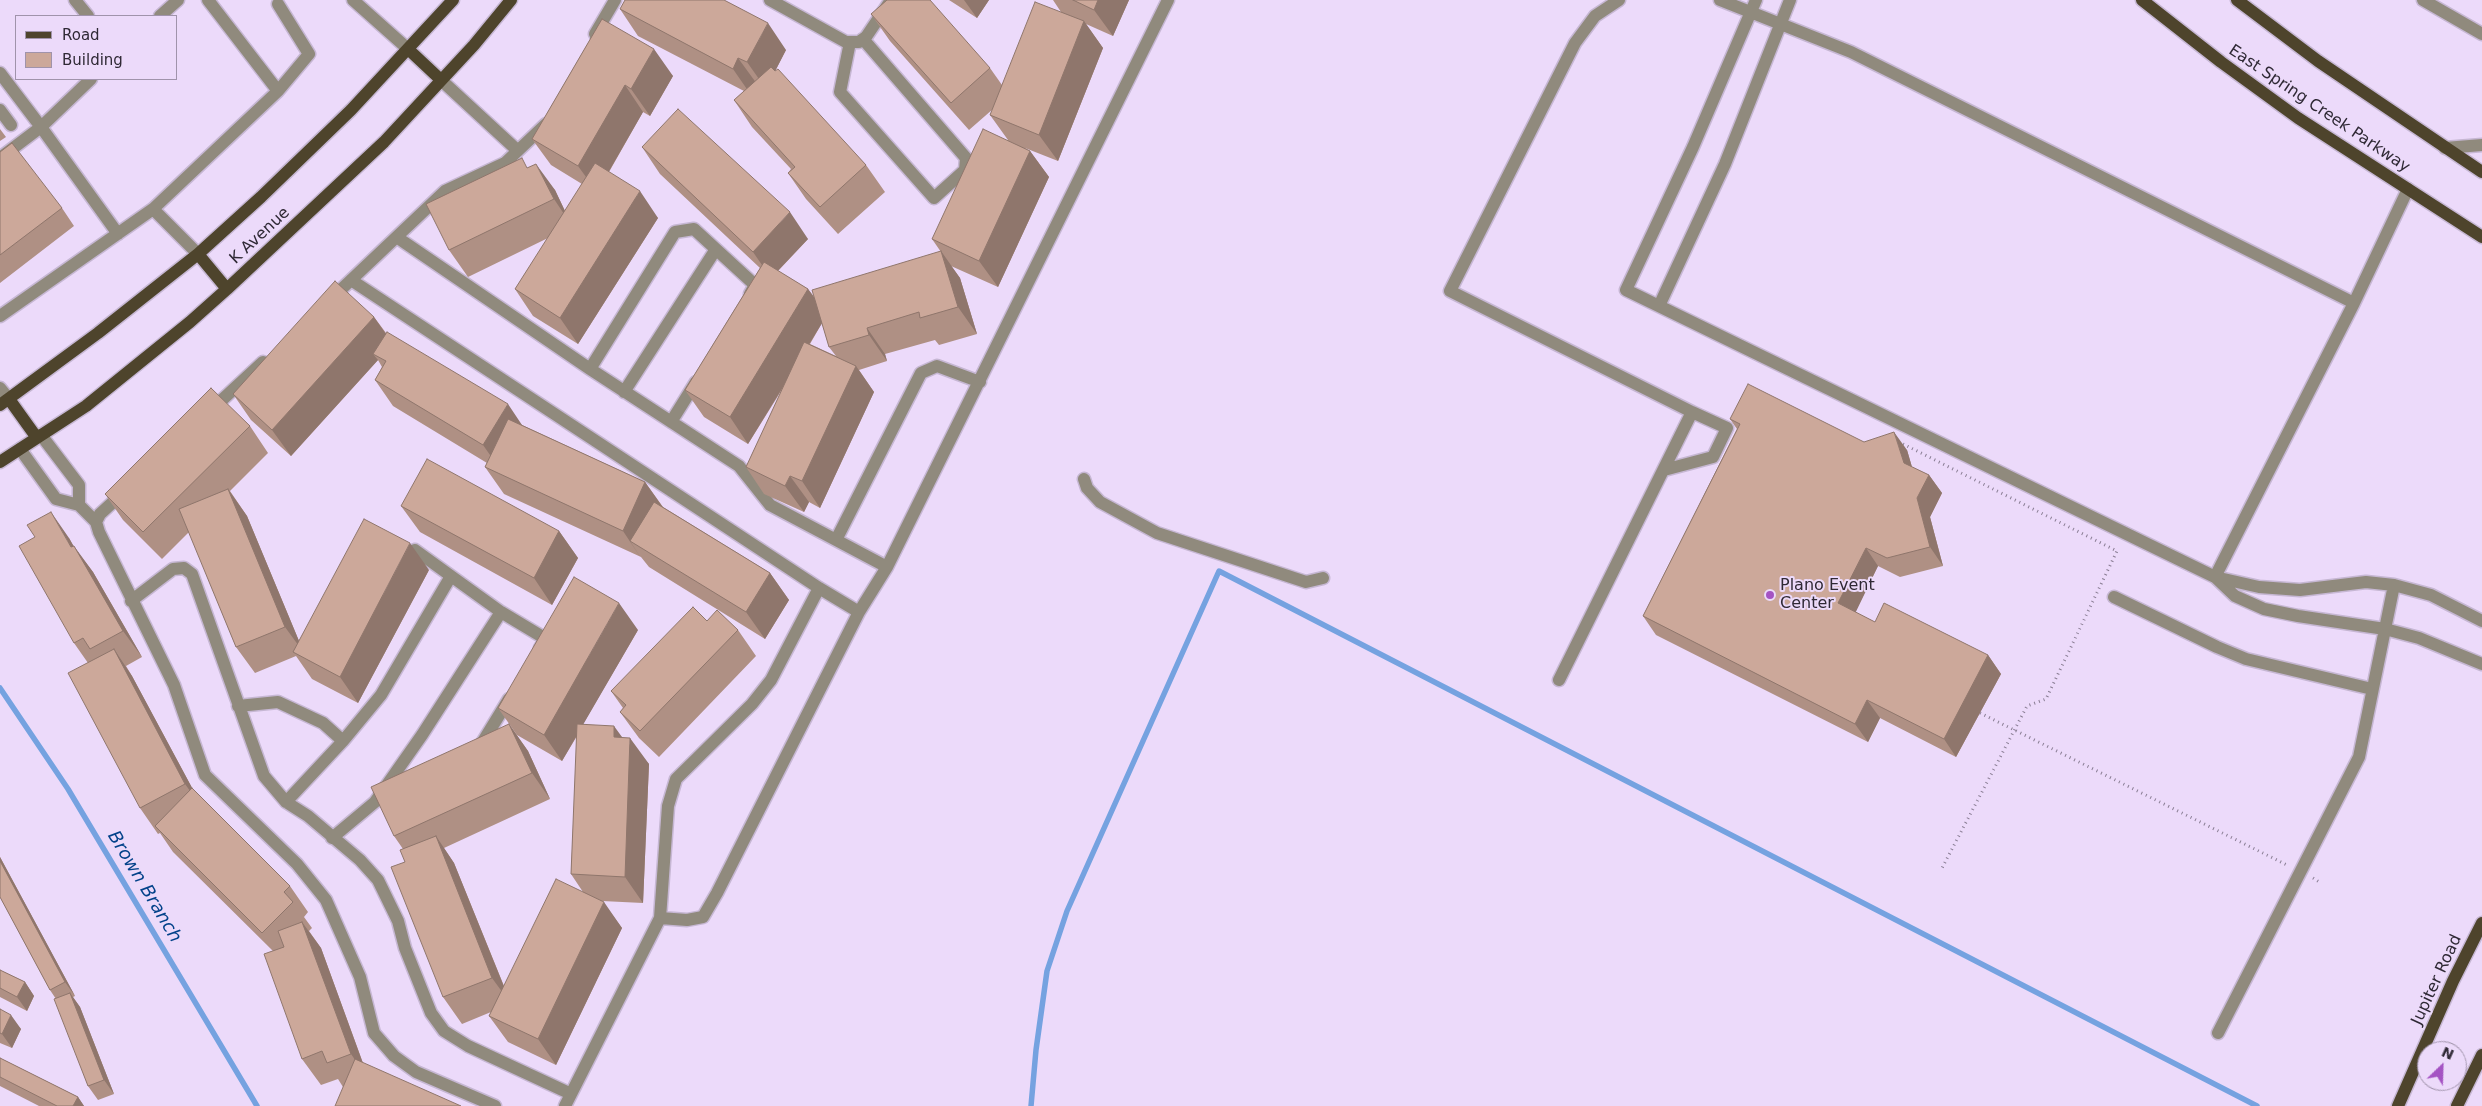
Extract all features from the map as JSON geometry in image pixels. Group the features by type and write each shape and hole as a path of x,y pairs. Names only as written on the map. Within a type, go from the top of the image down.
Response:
{"main road":[{"name":"K Avenue","path":"4,402 98,333 198,254 261,198 337,124 453,0"},
{"name":"K Avenue","path":"0,462 86,406 190,322 227,289 379,146 441,80 511,0"},
{"name":"East Spring Creek Parkway","path":"2142,0 2221,62 2298,118 2482,237"},
{"path":"2237,0 2318,61 2482,172"},
{"path":"408,49 441,80"},
{"path":"198,254 227,289"},
{"path":"4,402 40,437"},
{"name":"Jupiter Road","path":"2398,1106 2453,981 2482,923"},
{"path":"2457,1106 2482,1055"}],"lane":[{"path":"75,0 87,15"},
{"path":"161,15 178,0"},
{"path":"208,0 278,91"},
{"path":"353,0 408,49"},
{"path":"586,48 615,0"},
{"path":"770,0 850,42 863,40 891,0"},
{"path":"660,918 688,920 703,917 859,612 887,567 1168,0"},
{"path":"1619,0 1595,16 1575,43 1450,292 1727,428 1712,457 1664,470"},
{"path":"1720,0 1851,52 2354,303"},
{"path":"1756,0 1693,147 1626,290 2215,577 2259,587 2300,590 2366,582 2394,585 2430,595 2482,621"},
{"path":"1659,306 1725,164 1790,0"},
{"path":"2423,0 2482,34"},
{"path":"0,316 153,209 278,91 309,54 278,1"},
{"path":"850,42 840,92 934,198 965,170 966,158 863,40"},
{"path":"0,72 118,234"},
{"path":"0,158 41,127 90,80"},
{"path":"441,80 517,150"},
{"path":"0,110 11,125"},
{"path":"322,307 398,238 445,191 505,163 517,150 537,134 551,116"},
{"path":"2445,148 2482,145"},
{"path":"2215,577 2354,303 2408,189"},
{"path":"153,209 198,254"},
{"path":"590,369 674,232 694,228 755,286 745,302"},
{"path":"398,238 624,392 738,466 770,505 887,567"},
{"path":"624,392 716,249"},
{"path":"351,280 819,588 859,612"},
{"path":"200,421 272,354"},
{"path":"836,540 921,373 937,366 980,382"},
{"path":"671,422 701,374"},
{"path":"0,388 4,402"},
{"path":"1559,680 1692,412"},
{"path":"40,437 79,485 79,505"},
{"path":"20,449 56,499 79,505 96,522 131,601 174,685 205,775 297,864 326,900 360,977 374,1033 394,1056 416,1072 495,1106"},
{"path":"1084,479 1087,488 1100,502 1157,533 1306,582 1324,578"},
{"path":"96,522 100,514 136,481"},
{"path":"415,550 501,612 548,635 536,655"},
{"path":"131,601 173,569 184,568 192,574 264,776 286,802 308,816 360,860 378,880 398,921 405,948 432,1014 444,1031 468,1046 569,1093"},
{"path":"286,802 343,741 381,695 451,576"},
{"path":"2215,577 2234,596 2264,609 2385,629 2419,638 2482,664"},
{"path":"2218,1033 2359,757 2394,585"},
{"path":"565,1106 569,1093 660,918 668,806 676,779 752,704 771,680 819,588"},
{"path":"2114,597 2217,647 2246,658 2372,689"},
{"path":"332,838 375,802 422,735 501,612"},
{"path":"468,757 479,747 515,689"},
{"path":"238,706 278,702 323,723 343,741"},
{"path":"375,802 401,790"}],"path":[{"path":"1896,441 2117,551 2046,699 2026,706 1941,870"},
{"path":"1980,713 2321,883"}],"building":[{"path":"625,0 724,0 768,23 747,62 738,58 733,69 620,9"},
{"path":"887,0 930,0 990,68 951,103 871,14"},
{"path":"1073,0 1098,0 1094,10"},
{"path":"1035,2 1084,21 1039,135 990,115"},
{"path":"602,19 654,49 631,89 625,85 578,166 532,139"},
{"path":"771,67 775,71 778,69 866,165 820,207 788,173 795,167 734,100"},
{"path":"678,109 790,212 753,252 642,147"},
{"path":"983,129 1030,151 979,261 932,239"},
{"path":"12,143 62,208 0,255 0,152"},
{"path":"522,158 527,168 536,164 554,199 449,250 426,204"},
{"path":"595,163 640,191 560,318 515,289"},
{"path":"941,251 958,307 920,318 919,312 867,328 869,335 829,347 812,290"},
{"path":"764,262 808,289 730,417 685,390"},
{"path":"335,281 374,317 272,430 233,394"},
{"path":"387,332 508,404 483,445 375,380 386,361 373,354"},
{"path":"804,342 856,366 802,481 790,476 785,486 746,467"},
{"name":"Plano Event Center","path":"1748,384 1864,442 1894,432 1904,463 1929,475 1917,498 1930,547 1887,558 1866,548 1838,603 1875,622 1884,603 1988,655 1944,739 1867,700 1855,724 1643,616 1740,424 1730,419"},
{"path":"211,388 250,426 143,532 105,494"},
{"path":"508,419 645,482 623,531 485,467"},
{"path":"427,459 559,531 534,578 401,506"},
{"path":"228,489 285,627 236,647 179,509"},
{"path":"654,502 770,573 746,612 630,541"},
{"path":"51,512 71,547 74,546 123,631 90,649 83,638 74,643 19,546 35,537 27,525"},
{"path":"364,519 410,543 340,677 293,652"},
{"path":"574,577 619,603 544,735 498,708"},
{"path":"693,607 707,621 717,610 738,630 640,731 620,712 626,705 611,691"},
{"path":"114,649 185,784 140,808 68,673"},
{"path":"509,724 532,773 394,836 371,787"},
{"path":"577,724 614,726 614,737 630,738 625,877 571,874"},
{"path":"192,788 290,886 284,892 293,902 262,933 155,826"},
{"path":"436,836 492,978 443,997 391,867 405,862 400,850"},
{"path":"0,861 65,982 50,990 0,897"},
{"path":"556,879 604,902 538,1039 489,1016"},
{"path":"302,922 351,1054 327,1063 322,1051 302,1059 264,954 284,947 278,931"},
{"path":"0,970 25,982 17,997 0,988"},
{"path":"70,993 104,1080 88,1086 54,999"},
{"path":"0,1009 11,1015 2,1034 0,1033"},
{"path":"0,1058 78,1097 73,1106 57,1106 0,1077"},
{"path":"355,1059 461,1106 335,1106"}],"waterway":[{"path":"1031,1106 1036,1050 1047,971 1067,911 1219,571 2257,1106"},
{"name":"Brown Branch","path":"0,688 68,789 257,1106"}],"place":[{"name":"Plano Event Center","path":"1770,595"}]}
